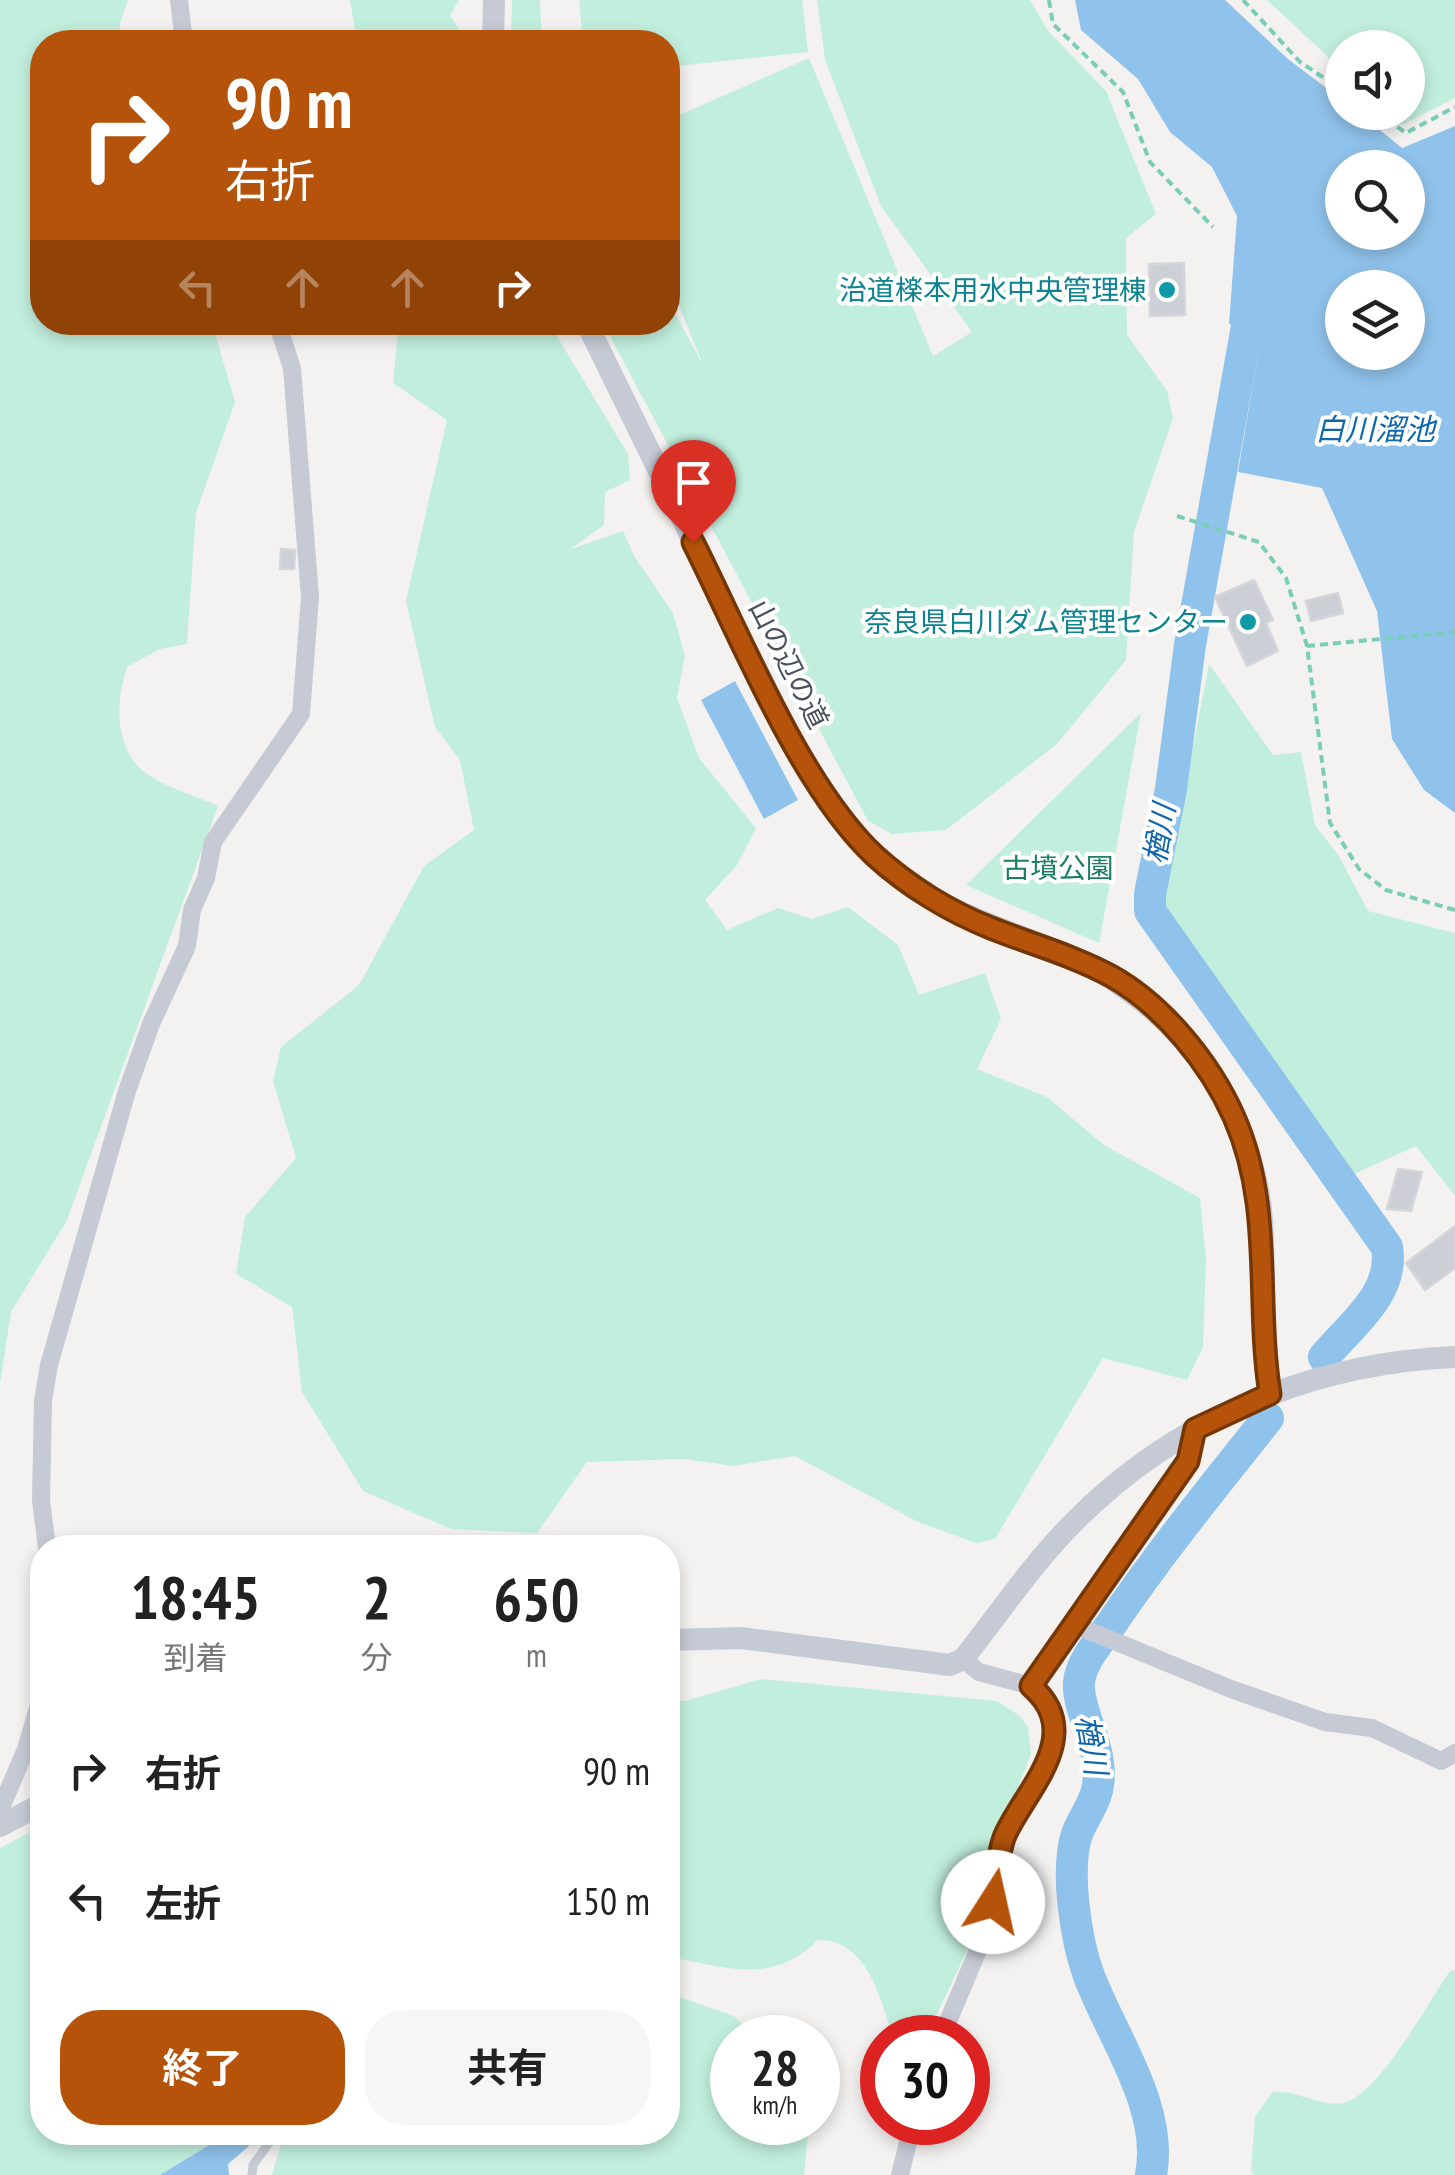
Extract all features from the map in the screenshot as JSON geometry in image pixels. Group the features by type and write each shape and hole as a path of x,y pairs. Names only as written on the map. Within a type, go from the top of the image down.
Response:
{"street":[{"path":"179,0 183,30"},
{"path":"494,0 494,30"},
{"path":"46,1535 43,1401 49,1365 127,1090 151,1024 188,946 192,910 206,878 213,842 301,714 310,597 292,368 281,335"},
{"name":"山の辺の道","path":"592,335 812,776 874,854 926,895 988,927 1057,951 1114,978 1163,1016 1199,1058 1233,1114 1252,1166 1262,1216 1265,1359 1270,1394"},
{"path":"680,1640 741,1638 950,1665 962,1659 1074,1522 1136,1466 1195,1429 1270,1394 1394,1362 1455,1357"},
{"path":"1031,1686 1188,1461 1195,1429"},
{"path":"1075,1625 1325,1722 1372,1728 1442,1761 1455,1753"},
{"path":"950,2015 988,1929 1005,1835 1049,1763 1053,1722 1050,1708 1031,1686 979,1672 962,1659"},
{"path":"0,1810 30,1736"},
{"path":"0,1826 30,1810"},
{"path":"900,2175 907,2145"}],"lane":[{"path":"252,2175 253,2165 267,2145"}],"path":[{"path":"1048,0 1052,24 1123,92 1150,162 1213,227"},
{"path":"1243,0 1300,62 1325,79"},
{"path":"1425,122 1455,107"},
{"path":"1177,516 1259,542 1286,578 1307,646 1330,822 1359,869 1386,890 1455,910"},
{"path":"1307,646 1455,632"}],"green space":[{"path":"0,0 128,0 120,30 30,30 30,335 215,335 235,402 196,513 187,644 160,649 127,667 120,724 128,752 147,774 218,806 67,1220 11,1312 0,1384"},
{"path":"350,0 459,0 450,16 460,30 355,30"},
{"path":"512,0 540,0 541,30 511,30"},
{"path":"579,0 802,0 808,52 680,66 680,30 582,30"},
{"path":"817,0 1030,0 1048,31 1106,91 1156,214 1126,238 1127,335 1167,391 1173,418 1134,532 1126,660 1057,744 946,830 892,834 868,821 609,335 680,335 680,322 703,365 680,308 680,115 809,58 933,356 972,332 881,206 825,60"},
{"path":"1267,0 1455,0 1455,98 1425,113 1425,30 1325,30 1325,54"},
{"path":"398,335 556,335 628,454 630,480 605,492 604,525 571,549 623,531 634,556 673,613 685,656 677,698 699,758 756,828 737,865 705,900 727,930 778,908 812,919 848,907 898,945 919,995 985,973 1001,1019 977,1069 1047,1097 1104,1145 1200,1198 1206,1259 1203,1347 1187,1380 1103,1358 995,1539 976,1543 918,1522 795,1456 733,1466 685,1459 587,1462 537,1533 451,1529 363,1491 302,1392 292,1307 236,1274 245,1217 296,1158 273,1081 281,1047 359,985 424,866 474,830 460,760 435,727 406,601 447,420 393,383"},
{"path":"1209,664 1273,755 1301,752 1315,825 1339,856 1368,911 1455,933 1455,1196 1416,1146 1354,1174 1163,902"},
{"name":"古墳公園","path":"1141,713 1099,943 966,885"},
{"path":"761,1679 997,1701 1020,1716 1028,1727 1031,1754 989,1863 978,1928 936,2015 886,2015 861,1961 835,1942 818,1940 782,1964 746,1970 680,1959 680,1701"},
{"path":"30,1832 30,2145 209,2145 160,2175 0,2175 0,1848"},
{"path":"1455,1970 1455,2175 1254,2175 1251,2171 1255,2116 1273,2092 1334,2104 1357,2097 1387,2066 1450,1971"},
{"path":"680,1997 731,2015 710,2015 710,2145 807,2145 804,2175 272,2175 281,2145 680,2145"}],"water":[{"name":"白川溜池","path":"1075,0 1225,0 1288,59 1325,87 1325,130 1380,130 1402,148 1455,126 1455,813 1424,790 1392,739 1377,611 1322,488 1238,472 1262,331 1229,324 1237,216 1212,167 1170,132 1138,79 1081,30"},
{"path":"735,681 798,800 764,819 701,700"},
{"path":"209,2145 249,2145 228,2164 229,2175 160,2175"}],"building":[{"name":"治道檪本用水中央管理棟","path":"1184,263 1185,315 1150,316 1149,264"},
{"path":"281,549 295,550 294,569 280,569"},
{"name":"奈良県白川ダム管理センター","path":"1254,580 1273,620 1266,623 1278,651 1247,666 1215,597"},
{"path":"1338,593 1343,613 1311,621 1306,601"},
{"path":"1398,1169 1422,1172 1411,1211 1387,1209"},
{"path":"1455,1226 1455,1268 1425,1290 1406,1263"}],"waterway":[{"name":"楢川","path":"1324,1357 1378,1293 1388,1264 1387,1247 1150,911 1150,894 1171,789 1190,645 1249,315 1325,318"},
{"name":"楢川","path":"1151,2175 1153,2149 1143,2098 1089,1976 1076,1925 1074,1849 1097,1791 1099,1771 1079,1682 1087,1659 1131,1596 1268,1418"}],"place":[{"name":"治道檪本用水中央管理棟","path":"1167,290"},
{"name":"奈良県白川ダム管理センター","path":"1248,622"}],"route":[{"path":"693,542 812,776 874,854 926,895 988,927 1057,951 1114,978 1163,1016 1199,1058 1233,1114 1252,1166 1262,1216 1265,1359 1270,1394 1195,1429 1188,1461 1031,1686 1050,1708 1053,1722 1049,1763 1005,1835 993,1902"}]}
